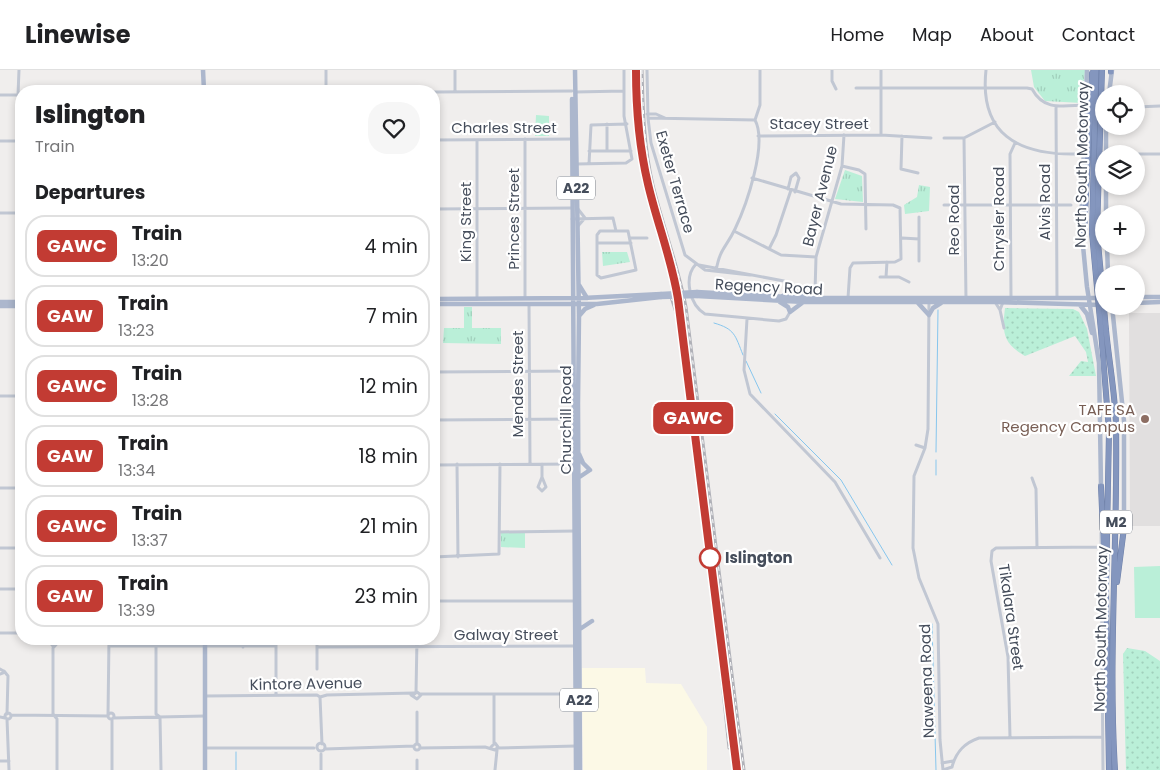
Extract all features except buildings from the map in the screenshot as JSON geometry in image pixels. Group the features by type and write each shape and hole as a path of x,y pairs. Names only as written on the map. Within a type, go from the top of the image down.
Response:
{"highway":[{"name":"North South Motorway","path":"1096,70 1094,232 1116,422 1117,509 1112,684 1115,770"},
{"path":"1084,235 1089,105 1092,73 1096,70"},
{"name":"North South Motorway","path":"1094,232 1102,70"},
{"name":"North South Motorway","path":"1104,330 1109,431 1106,588 1109,770"},
{"path":"1101,486 1106,588"},
{"name":"M2","path":"1114,599 1124,528"}],"main road":[{"path":"204,70 204,85"},
{"name":"Churchill Road","path":"574,70 575,300 573,371 578,450 574,600 576,770"},
{"path":"1087,70 1081,175 1081,225 1084,235 1087,287 1099,363 1102,422 1101,486"},
{"path":"1110,85 1112,71"},
{"name":"Churchill Road","path":"575,219 579,285 575,300"},
{"path":"579,285 587,298"},
{"path":"1073,298 1085,292 1087,287"},
{"path":"791,288 805,300 790,312 788,307 779,299 788,294 791,288"},
{"name":"Regency Road","path":"440,299 529,304 587,298 697,294 805,300 966,300 1095,306"},
{"name":"Regency Road","path":"579,304 597,304 661,296"},
{"path":"997,296 1003,302"},
{"name":"Regency Road","path":"900,300 918,303 929,300 942,303 997,296 1095,298"},
{"path":"1145,297 1160,296"},
{"name":"Regency Road","path":"440,304 525,298 575,300"},
{"name":"Churchill Road","path":"575,300 579,304 580,316 574,464 579,630 580,770"},
{"path":"0,302 15,302"},
{"path":"1145,303 1160,302"},
{"path":"918,303 929,315 934,307 942,303"},
{"path":"580,316 585,309 597,304"},
{"path":"1080,305 1087,314 1099,363"},
{"path":"0,306 15,306"},
{"name":"M2","path":"1113,317 1124,421 1124,528"},
{"path":"578,450 583,463 590,470 578,478"},
{"path":"579,630 592,621"},
{"path":"205,647 205,770"}],"street":[{"path":"19,70 20,85"},
{"path":"326,70 326,85"},
{"path":"455,70 455,91"},
{"path":"574,164 630,162 631,151 624,91 624,70"},
{"name":"Exeter Terrace","path":"647,70 648,116 652,149 683,251 696,264"},
{"path":"717,270 722,248 734,231 752,178 758,153 758,136 755,120 760,109 760,70"},
{"path":"832,70 832,81 836,89"},
{"path":"881,70 881,135"},
{"path":"986,70 985,88 988,105 995,122 1015,143 1032,151 1056,155 1076,154"},
{"path":"856,88 1030,88 1042,102 1056,106 1084,106"},
{"path":"440,92 624,91"},
{"path":"0,95 15,95"},
{"name":"Alvis Road","path":"1056,106 1057,298"},
{"path":"1145,106 1160,106"},
{"path":"648,116 755,120"},
{"path":"944,138 964,138 995,122"},
{"path":"607,124 607,151"},
{"path":"589,164 590,126 627,124"},
{"name":"Bayer Avenue","path":"816,292 816,256 842,166 844,135"},
{"name":"Stacey Street","path":"758,136 881,135 932,138"},
{"path":"902,136 901,169 918,173"},
{"name":"Reo Road","path":"964,138 966,300"},
{"name":"Princes Street","path":"525,139 525,298"},
{"name":"Charles Street","path":"440,140 574,139"},
{"name":"King Street","path":"477,140 477,301"},
{"path":"0,141 15,141"},
{"name":"Chrysler Road","path":"1011,296 1010,154 1015,143"},
{"path":"589,151 631,151"},
{"path":"1145,154 1160,154"},
{"path":"842,166 860,170 865,174 866,230"},
{"path":"769,249 776,235 791,190 799,178 796,174 791,177 791,190"},
{"path":"752,178 831,202 898,206 901,211 901,259 899,262 856,262 851,264 848,300"},
{"path":"944,205 1071,204"},
{"path":"440,209 575,207 585,218"},
{"path":"0,213 15,213"},
{"path":"919,217 919,261"},
{"path":"577,228 585,218"},
{"path":"575,219 613,218 616,231"},
{"path":"616,231 628,232 636,270 601,278 597,275 598,232 616,231"},
{"path":"734,231 781,255 816,256"},
{"path":"597,243 647,238"},
{"path":"902,238 919,239"},
{"path":"886,277 887,262"},
{"path":"790,312 786,319 779,321 713,316 698,310 690,286 692,268 696,264 705,270 717,270 784,280 791,288"},
{"path":"880,277 901,278 909,282"},
{"name":"Naweena Road","path":"929,300 928,429 925,448 914,482 913,548 919,578 938,624 943,770"},
{"path":"995,302 1000,310 1004,328"},
{"path":"1000,310 1003,302"},
{"name":"Mendes Street","path":"529,304 530,464"},
{"path":"747,319 744,360 746,383 753,398 836,482 880,558"},
{"path":"440,372 573,371"},
{"path":"0,396 15,396"},
{"path":"440,420 576,419"},
{"path":"916,445 925,448"},
{"path":"457,464 458,556"},
{"path":"440,557 495,556 500,553 500,464"},
{"path":"542,464 542,477"},
{"path":"440,465 574,464"},
{"path":"1032,478 1036,489 1037,548"},
{"path":"1101,486 1103,770"},
{"path":"0,488 15,488"},
{"path":"500,532 576,531"},
{"name":"Tikalara Street","path":"1010,737 1008,657 992,554 996,548 1100,547"},
{"path":"0,548 15,548"},
{"path":"0,589 15,589"},
{"path":"440,600 574,600"},
{"path":"0,633 15,633"},
{"path":"53,646 53,714 56,717 57,770"},
{"path":"112,770 109,646 276,646 276,695"},
{"path":"417,646 417,694"},
{"name":"Galway Street","path":"317,647 574,646"},
{"path":"156,647 156,714 160,716 160,770"},
{"path":"317,647 317,669"},
{"path":"0,664 2,671 8,678 9,770"},
{"name":"Kintore Avenue","path":"205,696 276,695 320,697 327,695 407,694 575,694"},
{"path":"494,695 495,770"},
{"path":"320,697 321,770"},
{"path":"417,712 417,746"},
{"path":"8,717 205,716"},
{"path":"943,770 951,768 961,748 971,741 989,736 1102,737"},
{"path":"205,748 576,746"},
{"path":"417,760 417,770"},
{"path":"0,761 9,761"},
{"path":"942,764 953,761"}],"shaded area":[{"name":"TAFE SA Regency Campus","path":"1160,313 1160,526 1130,526 1129,315"},
{"path":"582,668 645,668 646,683 681,684 707,727 707,770 583,770"}],"green space":[{"path":"1031,70 1085,70 1082,103 1045,101 1034,87"},
{"path":"536,115 549,116 549,136 535,136"},
{"path":"845,170 862,176 863,202 835,199"},
{"path":"919,185 930,187 929,211 905,214 904,205 917,197"},
{"path":"602,252 627,252 630,262 603,266"},
{"path":"464,307 472,307 472,328 501,328 501,344 443,343 444,328 464,328"},
{"path":"1005,308 1073,309 1079,312 1087,329 1096,376 1069,376 1081,361 1088,362 1086,352 1075,336 1025,356 1012,347 1004,331"},
{"path":"501,532 525,533 525,548 501,547"},
{"path":"1160,566 1160,618 1135,618 1134,567"},
{"path":"1127,648 1145,651 1160,661 1160,770 1126,770 1123,654"}],"waterway":[{"path":"936,452 938,310"},
{"path":"714,323 730,330 738,342 743,355"},
{"path":"746,361 761,393"},
{"path":"775,414 841,480 892,565"},
{"path":"936,460 936,475"},
{"path":"932,624 936,770"},
{"path":"236,752 236,770"}],"railway":[{"path":"642,70 644,128 650,171 686,307 744,770"},
{"path":"671,297 681,328"},
{"path":"700,475 713,577"},
{"path":"718,643 729,748"}],"train":[{"name":"GAWC","path":"636,70 637,117 641,150 648,186 671,263 678,299 737,770"}],"place":[{"name":"TAFE SA Regency Campus","path":"1145,419"},
{"name":"Islington","path":"710,558"}]}
